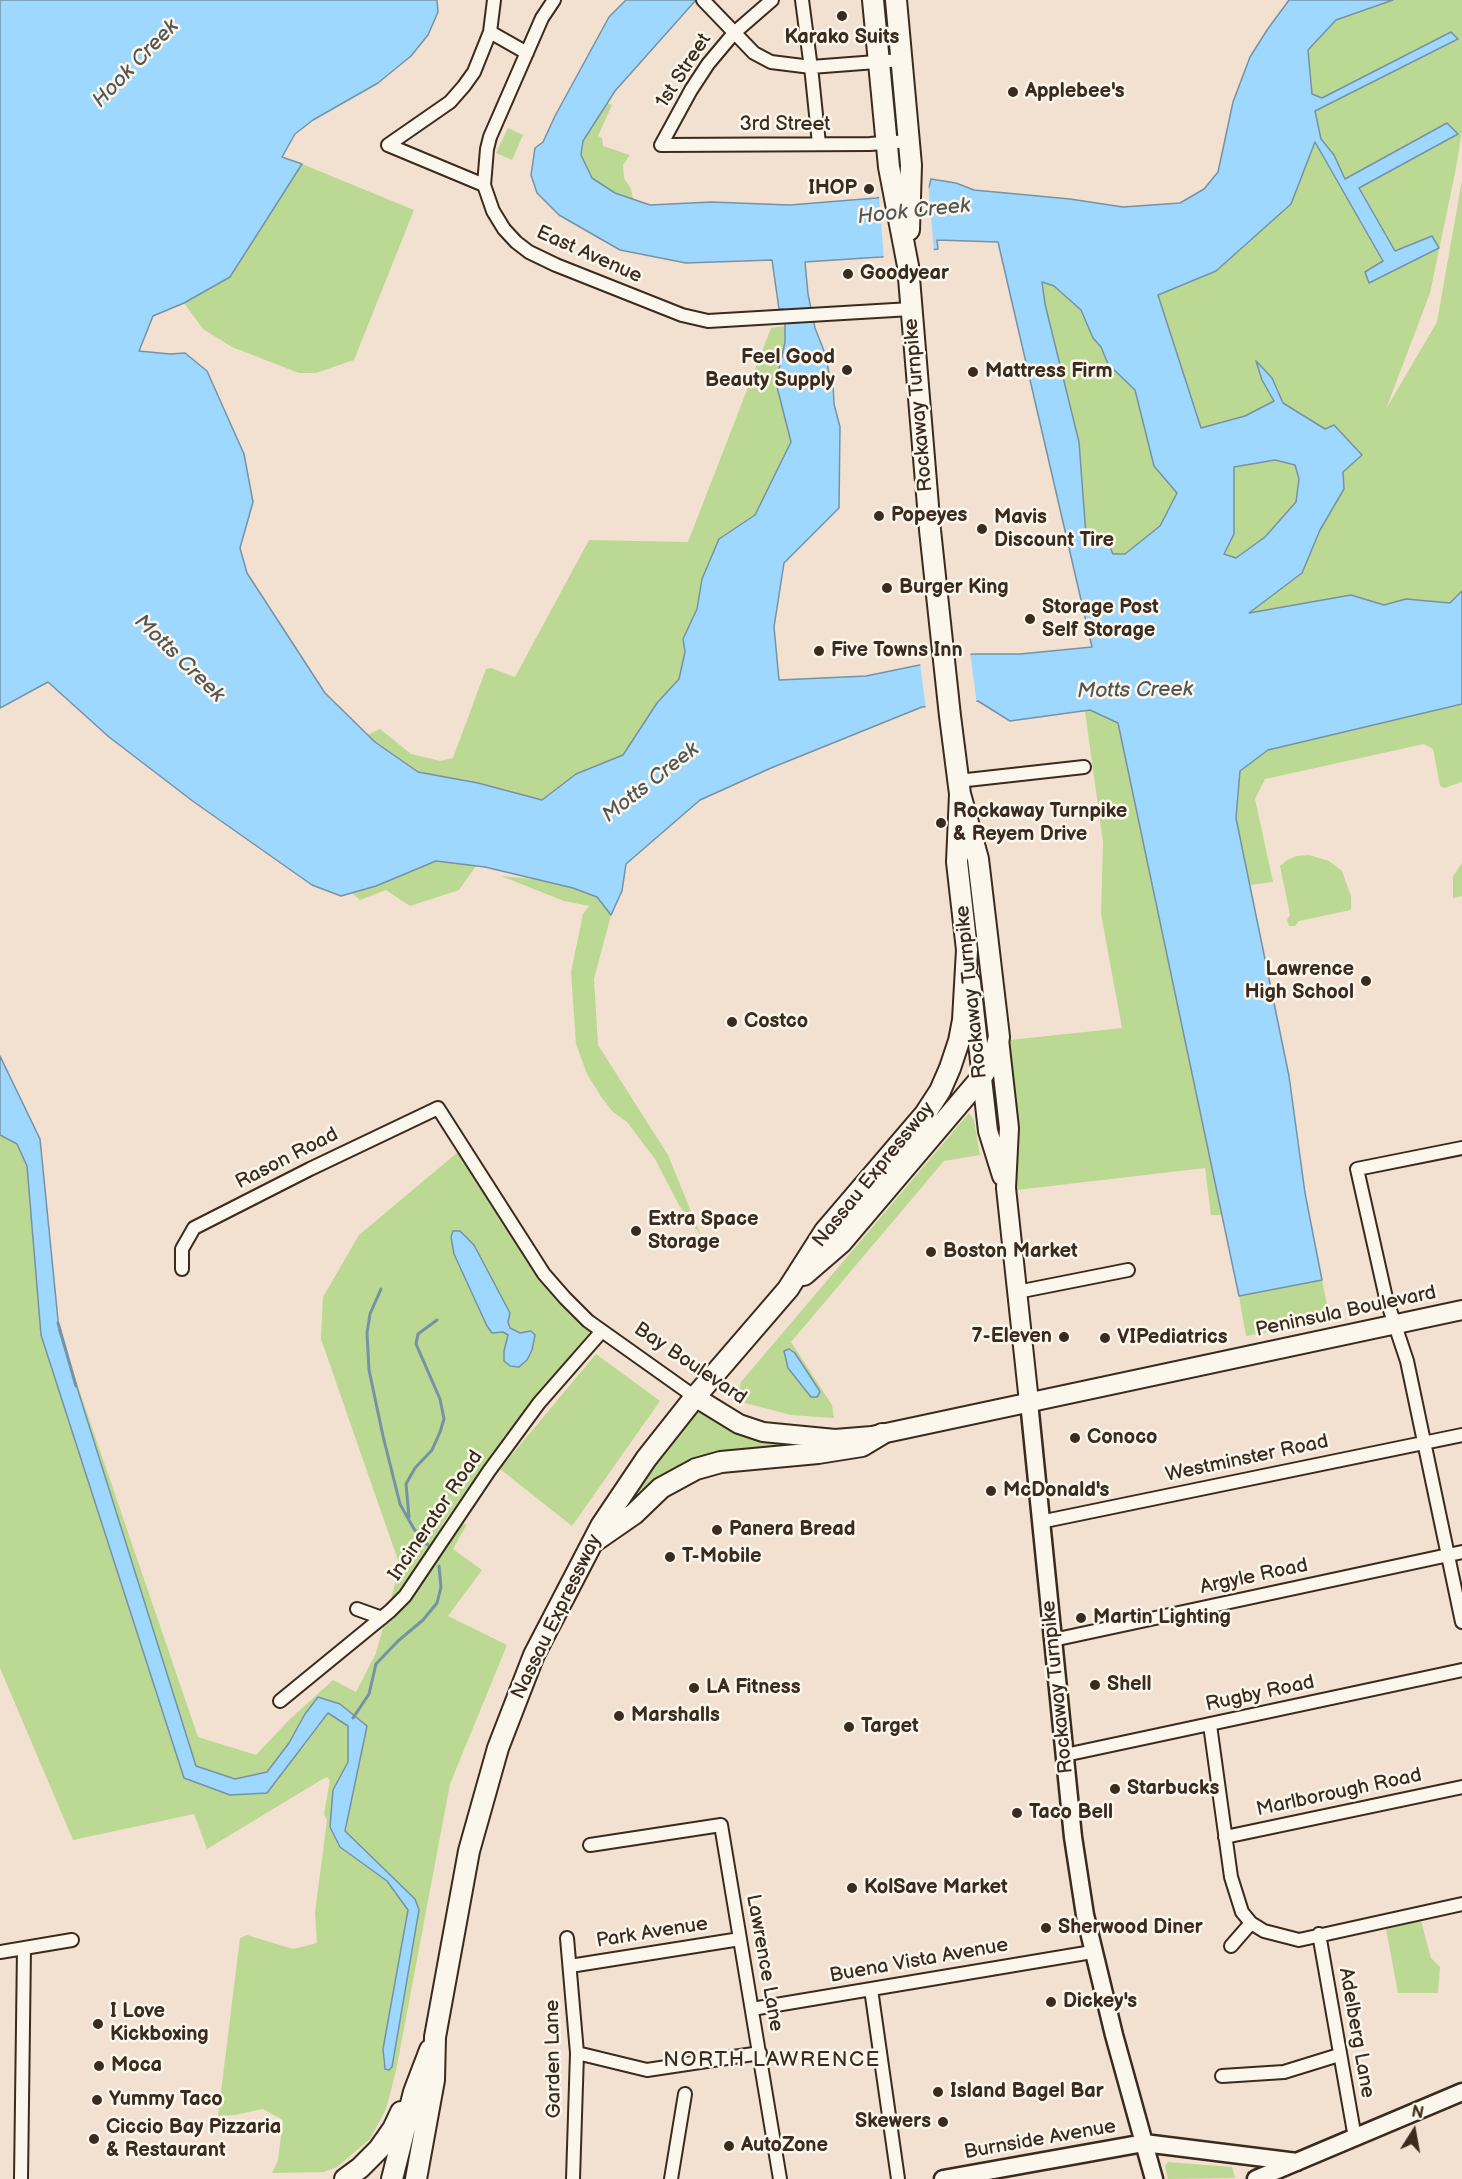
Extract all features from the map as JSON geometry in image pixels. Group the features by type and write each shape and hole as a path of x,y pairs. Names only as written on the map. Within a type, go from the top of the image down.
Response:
{"highway":[{"path":"873,0 889,167 905,226"},
{"path":"896,0 911,165 905,226"},
{"name":"Rockaway Turnpike","path":"905,226 924,473 950,716 959,788 978,859 999,1037"},
{"name":"Rockaway Turnpike","path":"959,788 957,862 967,950"},
{"name":"Nassau Expressway","path":"416,2179 434,2080 435,2037 463,1878 490,1773 534,1655 590,1544 645,1460 695,1397 788,1289 825,1231 915,1126 940,1091 955,1054 961,1030 967,950"},
{"name":"Nassau Expressway","path":"788,1289 842,1243 981,1078 994,1057 999,1037"},
{"path":"590,1544 634,1514 661,1488 696,1469 721,1462 818,1453 862,1446 882,1434"},
{"name":"Nassau Expressway","path":"392,2179 414,2092 435,2037"},
{"path":"345,2179 379,2149 414,2092"}],"main road":[{"name":"Rockaway Turnpike","path":"967,950 988,1131 1006,1188"},
{"name":"Rockaway Turnpike","path":"999,1037 1009,1128 1006,1188 1073,1837 1092,1952 1154,2179"},
{"name":"Peninsula Boulevard","path":"1029,1402 1462,1310"},
{"name":"Bay Boulevard","path":"695,1397 739,1424 763,1432 835,1439 882,1434 1029,1402"},
{"path":"1256,2179 1462,2092"},
{"name":"Burnside Avenue","path":"943,2179 997,2174 1144,2143 1297,2162"}],"street":[{"path":"484,185 388,145 450,102 474,72 490,32 494,0"},
{"name":"East Avenue","path":"554,0 542,18 490,137 484,185 493,211 504,229 529,252 681,315 708,321 911,309"},
{"path":"703,0 754,53 767,61 782,65 811,67 902,60"},
{"name":"1st Street","path":"661,145 700,75 734,33 772,0"},
{"path":"802,0 819,144"},
{"path":"490,32 527,52"},
{"name":"3rd Street","path":"661,145 909,141"},
{"path":"959,788 1084,767"},
{"name":"Rason Road","path":"182,1269 182,1249 194,1228 438,1108"},
{"name":"Bay Boulevard","path":"438,1108 544,1274 581,1313 602,1331 695,1397"},
{"path":"1462,1148 1357,1169 1386,1298 1407,1361 1462,1622"},
{"path":"1017,1292 1128,1270"},
{"name":"Incinerator Road","path":"280,1701 382,1618 405,1596 489,1471 539,1403 602,1331"},
{"name":"Westminster Road","path":"1040,1522 1462,1435"},
{"name":"Argyle Road","path":"1053,1640 1462,1552"},
{"path":"357,1609 382,1618"},
{"name":"Rugby Road","path":"1065,1755 1462,1670"},
{"path":"1210,1725 1231,1877 1242,1912 1251,1923 1280,1937 1299,1940 1462,1904"},
{"name":"Marlborough Road","path":"1225,1837 1462,1787"},
{"name":"Lawrence Lane","path":"590,1845 722,1825 780,2179"},
{"path":"1231,1946 1251,1923"},
{"name":"Adelberg Lane","path":"1318,1934 1355,2138"},
{"name":"Garden Lane","path":"567,1938 577,2053 573,2179"},
{"name":"Park Avenue","path":"570,1966 740,1939"},
{"path":"0,1952 72,1940"},
{"path":"21,2179 24,1948"},
{"name":"Buena Vista Avenue","path":"752,2009 1092,1952"},
{"path":"871,1989 898,2179"},
{"path":"577,2053 647,2070 760,2053"},
{"path":"1222,2076 1284,2072 1339,2055"},
{"path":"671,2179 686,2094"}],"green space":[{"path":"1393,0 1462,0 1462,132 1455,173 1430,293 1386,409 1437,322 1462,180 1462,591 1450,603 1406,599 1385,605 1351,595 1247,613 1302,573 1320,530 1325,429 1283,403 1272,378 1262,380 1274,401 1245,416 1201,429 1157,295 1216,271 1291,204 1315,141 1383,262 1432,236 1395,252 1359,188 1457,134 1447,124 1345,179 1334,155 1321,139 1315,110 1458,40 1451,33 1322,98 1312,94 1308,50 1336,20"},
{"path":"607,103 612,105 598,136 602,138 603,146 630,155 623,165 624,178 631,189 633,199 615,193 592,178 581,155 583,141"},
{"path":"508,128 523,135 512,160 496,153"},
{"path":"302,164 414,210 354,360 316,373 299,373 232,347 203,329 184,303 231,277"},
{"path":"1041,282 1054,286 1081,310 1108,364 1135,390 1154,466 1177,493 1160,526 1125,554 1113,554 1086,535 1079,442"},
{"path":"785,326 785,342 776,383 791,442 755,515 719,539 702,579 697,609 683,639 685,652 679,679 657,703 623,755 576,774 542,800 478,783 418,772 367,735 380,729 411,754 441,761 453,758 486,669 491,668 515,677 589,540 688,542 771,328"},
{"path":"1275,460 1295,465 1299,479 1296,502 1265,537 1236,558 1224,554 1234,534 1234,467"},
{"path":"1462,704 1462,782 1444,788 1440,786 1433,749 1424,744 1265,779 1255,799 1273,882 1250,885 1236,818 1240,771 1268,750"},
{"path":"1090,710 1118,723 1222,1215 1211,1215 1205,1168 1008,1191 1001,1041 1122,1028 1101,914 1103,842 1085,711"},
{"path":"1309,855 1329,861 1342,871 1351,896 1351,910 1299,921 1295,926 1289,926 1287,920 1290,915 1280,866 1297,856"},
{"path":"435,861 476,866 459,890 410,906 386,890 360,900 352,893 376,886"},
{"path":"1462,863 1462,896 1453,898 1453,876"},
{"path":"501,876 533,879 573,888 597,897 611,915 594,979 598,1045 668,1155 701,1236 679,1205 655,1159 627,1122 613,1112 602,1098 587,1074 576,1044 571,972 583,914 589,906 564,901"},
{"path":"969,1113 974,1120 980,1155 944,1161 791,1342 832,1405 834,1418 791,1415 745,1403 738,1394 741,1382","holes":["795,1353 819,1390 815,1397 811,1397 788,1368"]},
{"path":"0,1135 17,1144 27,1166 30,1198 32,1199 41,1335 184,1778 230,1795 265,1772 235,1779 196,1766 67,1354 198,1737 256,1755 289,1720 333,1680 356,1692 376,1653 400,1566 321,1339 323,1297 359,1235 458,1152 515,1239 594,1327 505,1435 442,1525 467,1524 453,1549 482,1570 448,1616 507,1645 450,1784 396,2071 386,2109 370,2139 337,2167 324,2172 272,2173 278,2160 283,2120 263,2109 218,2116 240,1938 247,1935 293,1949 317,1943 315,1913 327,1820 324,1814 330,1780 327,1777 321,1780 207,1849 194,1814 73,1840 0,1668","holes":["340,1704 366,1726 345,1831 415,1899 418,1920 392,2067 389,2070 385,2069 383,2049 408,1910 387,1881 340,1847 333,1790 348,1762 348,1726 329,1713 302,1749 268,1771 289,1743 305,1714"]},
{"path":"1322,1280 1330,1320 1246,1336 1239,1296"},
{"path":"596,1354 660,1401 572,1526 500,1469"},
{"path":"689,1405 741,1432 763,1439 819,1450 680,1468 656,1479 615,1509"},
{"path":"1421,1921 1431,1958 1440,1967 1438,1993 1398,1993 1386,1929"},
{"path":"1168,2162 1232,2167 1235,2178 1168,2179 1165,2166"}],"water":[{"path":"0,0 437,0 438,12 428,35 411,56 378,83 313,120 295,134 282,157 302,164 230,277 184,303 153,316 139,351 185,353 207,371 244,454 253,502 240,548 247,573 325,693 375,742 418,772 478,783 542,800 576,774 623,755 657,703 679,679 685,652 683,639 697,609 702,579 719,539 755,515 791,442 776,383 785,342 785,326 784,309 779,309 772,260 686,263 620,250 559,215 537,193 531,175 535,148 543,142 609,17 626,0 696,0 615,91 583,141 581,155 592,178 615,193 650,205 711,202 790,205 876,198 920,191 929,187 931,179 956,183 974,190 1070,199 1123,207 1180,203 1204,189 1218,172 1233,102 1250,57 1289,0 1393,0 1336,20 1308,50 1312,94 1322,98 1451,32 1458,39 1315,111 1321,139 1334,155 1345,179 1447,123 1458,134 1359,188 1395,251 1432,236 1439,248 1369,283 1365,272 1383,261 1315,142 1291,204 1216,271 1158,295 1201,428 1245,416 1274,401 1262,380 1256,361 1272,378 1283,403 1325,429 1334,425 1362,455 1343,472 1344,489 1320,530 1302,573 1249,613 1351,595 1384,605 1406,599 1450,603 1462,591 1462,704 1268,750 1240,771 1236,818 1289,1076 1305,1193 1322,1280 1239,1296 1118,723 1090,710 1010,721 978,701 922,707 771,768 700,800 626,864 622,891 611,915 597,897 573,888 485,867 436,861 376,886 341,896 312,885 194,802 109,737 48,682 0,708","holes":["937,240 998,242 1092,647 1020,654 973,654 866,676 779,680 774,627 784,563 839,508 840,427 826,356 815,328 808,294 805,262 881,257 938,249","1042,282 1054,286 1081,310 1108,364 1135,390 1154,466 1177,493 1160,526 1125,554 1113,554 1108,542 1095,542 1086,535 1079,442 1045,304","1275,460 1295,465 1299,479 1296,502 1265,537 1236,558 1224,554 1234,534 1234,467"]},
{"path":"0,1056 40,1139 59,1330 196,1766 235,1779 267,1772 289,1743 305,1714 318,1697 340,1704 367,1726 345,1831 415,1899 419,1910 392,2067 389,2070 385,2069 383,2049 408,1910 387,1881 340,1847 330,1827 333,1790 348,1762 348,1726 328,1713 267,1793 230,1795 184,1778 41,1335 27,1166 17,1144 0,1135"},
{"path":"453,1231 460,1231 474,1245 510,1313 508,1322 510,1328 520,1333 531,1331 535,1335 527,1360 519,1367 510,1366 504,1361 508,1335 503,1332 492,1333 487,1326 454,1254 451,1237"},
{"path":"789,1349 795,1353 819,1390 817,1397 811,1397 788,1368 784,1351"}],"pier":[{"path":"928,180 934,253 884,260 879,195 919,188 926,185"},
{"path":"970,651 977,705 926,710 920,662"}],"waterway":[{"path":"381,1289 370,1314 367,1333 369,1370 400,1504 414,1529 428,1545"},
{"path":"409,1517 406,1484 415,1468 432,1450 444,1419 440,1399 416,1344 418,1334 437,1320"},
{"path":"58,1323 76,1386"},
{"path":"353,1718 369,1694 376,1664 423,1620 437,1603 441,1587 439,1566"}],"place":[{"name":"Karako Suits","path":"842,16"},
{"name":"Applebee's","path":"1013,92"},
{"name":"IHOP","path":"869,189"},
{"name":"Goodyear","path":"848,274"},
{"name":"Feel Good Beauty Supply","path":"847,370"},
{"name":"Mattress Firm","path":"973,372"},
{"name":"Popeyes","path":"879,516"},
{"name":"Mavis Discount Tire","path":"982,529"},
{"name":"Burger King","path":"887,588"},
{"name":"Storage Post Self Storage","path":"1030,619"},
{"name":"Five Towns Inn","path":"819,651"},
{"name":"Rockaway Turnpike & Reyem Drive","path":"941,823"},
{"name":"Lawrence High School","path":"1366,981"},
{"name":"Costco","path":"732,1022"},
{"name":"Extra Space Storage","path":"636,1231"},
{"name":"Boston Market","path":"931,1252"},
{"name":"7-Eleven","path":"1064,1337"},
{"name":"VIPediatrics","path":"1105,1338"},
{"name":"Conoco","path":"1075,1438"},
{"name":"McDonald's","path":"991,1491"},
{"name":"Panera Bread","path":"717,1530"},
{"name":"T-Mobile","path":"670,1557"},
{"name":"Martin Lighting","path":"1081,1618"},
{"name":"Shell","path":"1095,1685"},
{"name":"LA Fitness","path":"694,1688"},
{"name":"Marshalls","path":"619,1716"},
{"name":"Target","path":"849,1727"},
{"name":"Starbucks","path":"1115,1789"},
{"name":"Taco Bell","path":"1017,1813"},
{"name":"KolSave Market","path":"852,1888"},
{"name":"Sherwood Diner","path":"1046,1928"},
{"name":"Dickey's","path":"1051,2002"},
{"name":"I Love Kickboxing","path":"98,2024"},
{"name":"Moca","path":"99,2066"},
{"name":"Island Bagel Bar","path":"938,2092"},
{"name":"Yummy Taco","path":"97,2100"},
{"name":"Skewers","path":"943,2122"},
{"name":"Ciccio Bay Pizzaria & Restaurant","path":"94,2139"},
{"name":"AutoZone","path":"729,2146"}],"district":[{"name":"NORTH LAWRENCE","path":"772,2061"}],"water label":[{"name":"Hook Creek","path":"136,64"},
{"name":"Hook Creek","path":"914,212"},
{"name":"Motts Creek","path":"179,659"},
{"name":"Motts Creek","path":"1135,691"},
{"name":"Motts Creek","path":"651,783"}]}
